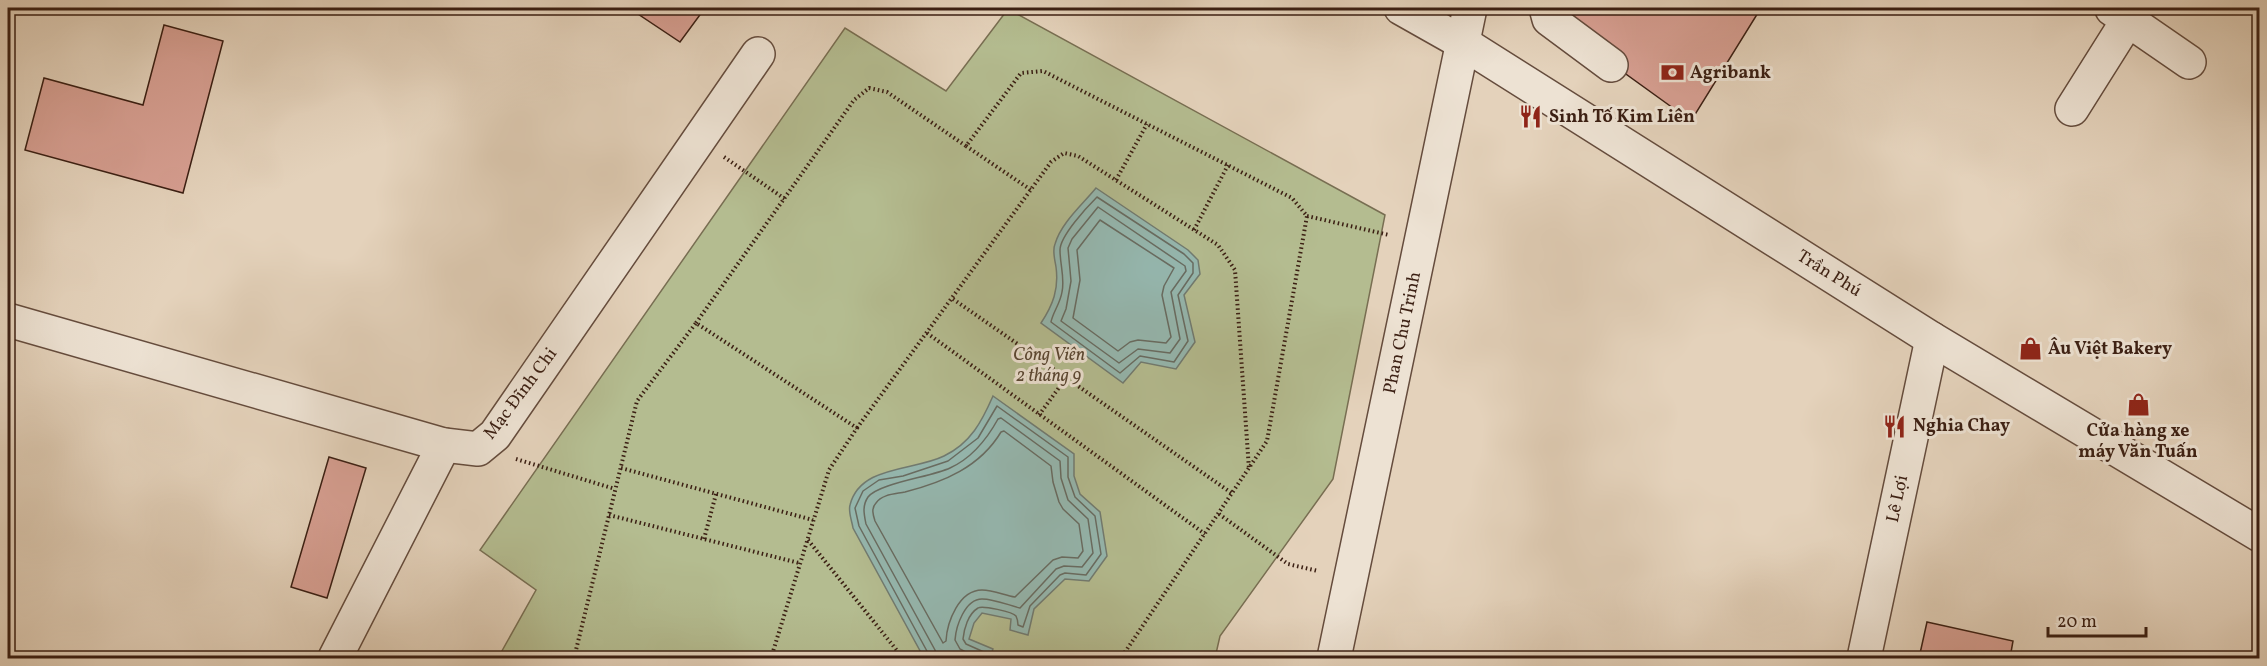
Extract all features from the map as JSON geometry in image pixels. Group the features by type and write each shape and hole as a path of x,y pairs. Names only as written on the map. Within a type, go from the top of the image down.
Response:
{"street":[{"name":"Trần Phú","path":"1401,8 1463,43 1932,339 2259,535"},
{"name":"Phan Chu Trinh","path":"1334,658 1470,8"},
{"path":"1546,8 1549,19 1611,65"},
{"path":"2072,109 2120,14 2189,62"},
{"name":"Mạc Đĩnh Chi","path":"8,320 444,446 478,449 495,435 758,54"},
{"name":"Lê Lợi","path":"1864,658 1932,339"},
{"path":"335,658 444,446"}],"path":[{"path":"966,146 1021,74 1043,71 1292,198 1307,216 1422,242"},
{"path":"576,658 576,650 637,401 696,323 854,100 869,88 887,92 1031,190"},
{"path":"1116,180 1147,124"},
{"path":"771,658 829,470 857,428 1051,162 1064,153 1078,156 1218,245 1235,270 1249,469"},
{"path":"729,160 785,199"},
{"path":"1194,230 1228,165"},
{"path":"1121,658 1267,441 1307,216"},
{"path":"953,299 1233,494"},
{"path":"696,323 857,428"},
{"path":"927,333 1205,534"},
{"path":"1039,415 1066,378"},
{"path":"520,460 615,489"},
{"path":"621,468 813,520"},
{"path":"704,539 716,494"},
{"path":"1219,514 1288,564 1351,578"},
{"path":"609,515 799,563"},
{"path":"807,539 903,658"}],"green space":[{"name":"Công Viên 2 tháng 9","path":"1008,9 1385,215 1333,479 1220,636 1215,658 498,658 536,590 480,550 845,28 946,91"}],"water":[{"path":"1096,188 1188,250 1198,260 1200,274 1184,295 1195,342 1176,369 1141,362 1123,383 1041,323 1049,310 1056,290 1054,247 1058,236"},
{"path":"993,396 1074,454 1074,476 1080,494 1100,512 1107,556 1089,581 1065,579 1034,609 1028,635 1010,630 1011,619 982,613 974,623 969,639 993,649 990,658 924,658 853,528 850,505 856,492 876,476 932,461 962,445 980,423"}],"building":[{"path":"629,8 705,8 680,42"},
{"name":"Agribank","path":"1568,8 1761,8 1691,121 1558,25"},
{"path":"164,25 223,41 183,193 25,150 44,78 143,105"},
{"path":"329,457 366,468 327,598 291,587"},
{"path":"1927,622 2013,641 2010,658 1919,658"}],"place":[{"name":"Agribank","path":"1672,73"},
{"name":"Sinh Tố Kim Liên","path":"1531,117"},
{"name":"Âu Việt Bakery","path":"2030,349"},
{"name":"Cửa hàng xe máy Văn Tuấn","path":"2138,405"},
{"name":"Nghia Chay","path":"1895,426"}]}
